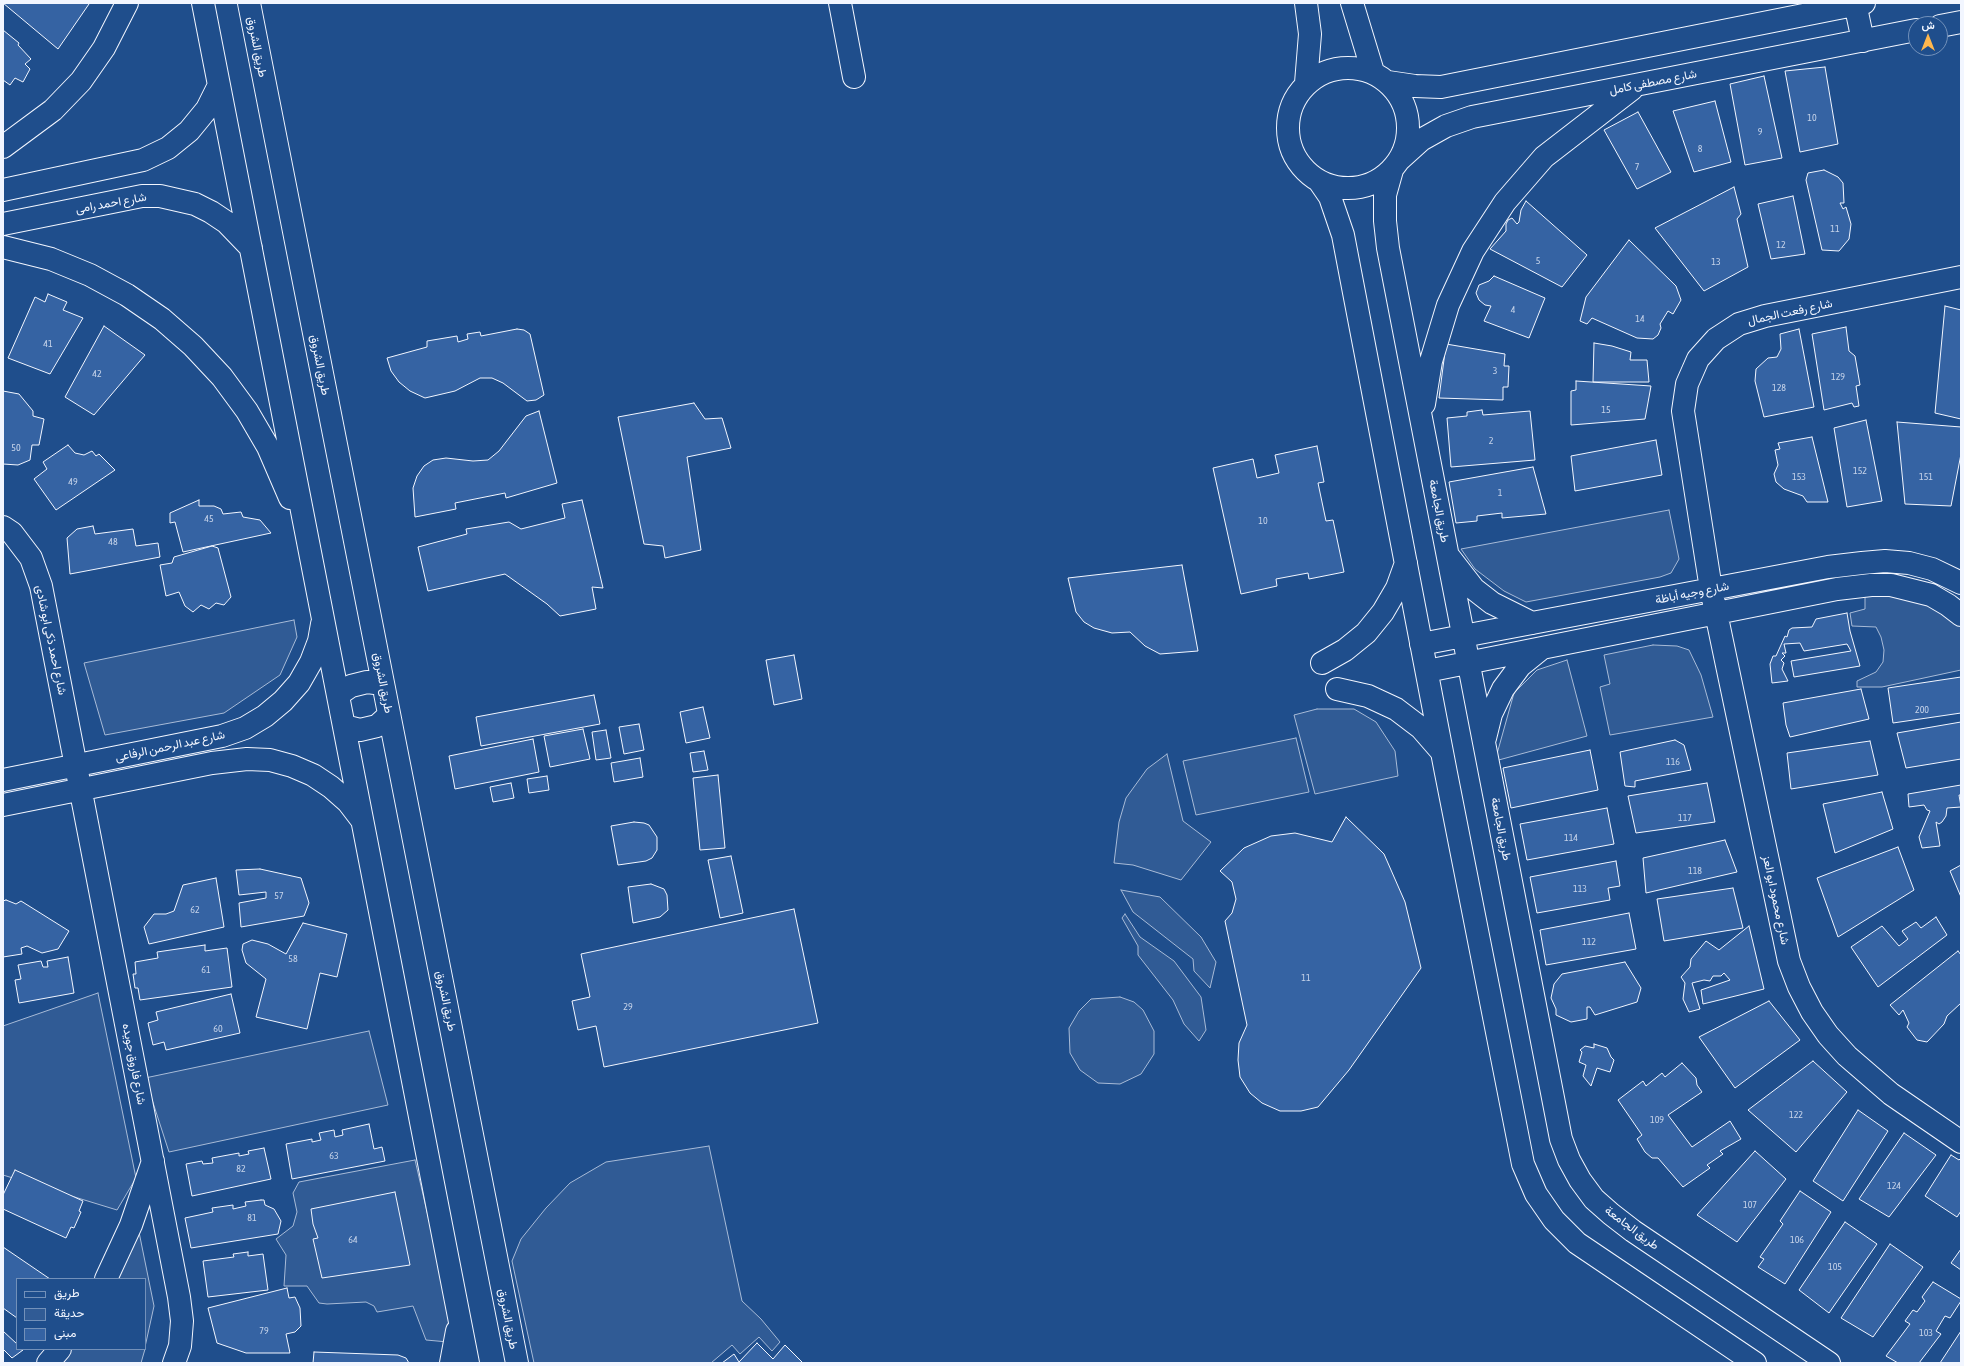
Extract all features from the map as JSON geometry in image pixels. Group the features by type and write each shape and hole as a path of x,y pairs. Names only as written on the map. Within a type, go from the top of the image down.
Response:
{"street":[{"path":"3,147 53,110 80,81 104,48 127,3"},
{"path":"203,3 468,1363"},
{"name":"طريق الشروق","path":"249,3 517,1363"},
{"path":"840,3 854,77"},
{"path":"1306,3 1310,34 1306,83"},
{"path":"1319,181 1338,187 1357,188 1376,182 1396,164 1407,143 1409,127 1407,116 1399,95 1380,77 1352,3"},
{"path":"1755,1363 1577,1243 1554,1220 1536,1194 1523,1164 1442,753 1343,235 1330,197 1319,181 1300,166 1292,153 1288,138 1287,122 1291,107 1297,94 1306,83 1331,69 1345,67 1359,68 1380,77 1415,86 1441,87 1858,4 1863,41"},
{"path":"1948,24 1961,22"},
{"name":"شارع مصطفى كامل","path":"1396,164 1421,140 1446,126 1472,117 1908,32"},
{"path":"3,190 116,167 143,160 168,148 189,131 207,109 219,85"},
{"path":"1421,420 1431,361 1448,305 1473,251 1505,202 1544,157 1637,85"},
{"name":"طريق الجامعة","path":"1396,164 1385,195 1385,221 1388,248 1561,1139 1569,1160 1590,1192 1611,1214 1829,1363"},
{"name":"شارع احمد رامى","path":"3,224 142,196 160,196 189,202 211,212 226,222 251,248"},
{"path":"3,247 51,260 90,275 127,295 150,311 193,346 222,377 251,417 268,447 307,536"},
{"name":"شارع رفعت الجمال","path":"1711,589 1683,411 1687,384 1698,359 1716,339 1739,324 1765,316 1955,282"},
{"name":"شارع احمد ذكى ابو شادى","path":"3,526 12,533 30,558 41,586 76,765"},
{"path":"1447,555 1474,589 1492,603 1532,623"},
{"name":"شارع وجيه أباظة","path":"1421,644 1828,567 1885,561 1909,563 1932,568 1961,583"},
{"path":"1322,663 1345,650 1366,633 1383,612 1393,594 1406,563"},
{"name":"شارع وجيه أباظة","path":"1427,671 1837,589 1871,585 1891,585 1931,595 1961,615"},
{"name":"شارع محمود ابو العز","path":"1711,589 1782,933 1789,961 1799,987 1812,1012 1828,1035 1847,1056 1891,1094 1961,1142"},
{"name":"شارع عبد الرحمن الرفاعى","path":"3,780 222,736 245,728 265,716 283,701 299,683 311,662 319,641 323,617"},
{"path":"1484,741 1491,714 1503,688 1520,666 1542,648"},
{"path":"338,696 351,686 367,682 383,684"},
{"path":"1337,689 1368,696 1396,709 1421,728 1442,753"},
{"path":"344,726 360,730 377,726 389,715"},
{"name":"شارع عبد الرحمن الرفاعى","path":"3,805 225,761 247,759 270,760 292,766 325,783 348,802 362,820"},
{"name":"شارع فاروق جويده","path":"76,765 179,1297 182,1321 180,1346 174,1363"},
{"path":"106,1278 131,1225 153,1160"},
{"path":"451,1363 459,1318"},
{"path":"48,1363 59,1350"}],"green space":[{"path":"1669,510 1679,559 1671,573 1660,577 1526,602 1504,591 1475,569 1461,549"},
{"path":"1865,590 1912,595 1961,625 1961,670 1882,687 1857,687 1857,681 1876,672 1883,662 1884,650 1881,637 1876,627 1852,626 1850,613 1865,609"},
{"path":"294,620 297,637 280,675 224,713 105,735 84,663"},
{"path":"1653,645 1677,646 1689,650 1701,675 1713,717 1610,735 1600,687 1610,684 1604,655"},
{"path":"1567,660 1587,736 1495,761 1514,693 1537,670"},
{"path":"1317,709 1354,709 1376,722 1395,751 1398,776 1315,794 1294,715"},
{"path":"1296,738 1309,792 1196,815 1183,761"},
{"path":"1167,754 1183,821 1211,842 1181,880 1133,865 1114,863 1119,822 1126,798 1147,769"},
{"path":"1121,890 1160,897 1201,937 1216,962 1210,988 1194,971 1193,959 1133,912"},
{"path":"1125,914 1140,937 1174,961 1201,997 1206,1030 1199,1041 1184,1024 1173,1000 1138,955 1138,946 1122,918"},
{"path":"98,993 136,1178 117,1210 3,1175 3,1026"},
{"path":"1120,997 1134,1002 1143,1010 1154,1031 1154,1054 1141,1074 1120,1084 1098,1083 1080,1070 1070,1053 1069,1028 1079,1011 1091,999"},
{"path":"369,1031 388,1105 169,1152 145,1078"},
{"path":"709,1146 742,1301 761,1319 780,1342 772,1351 759,1337 740,1354 732,1345 711,1363 534,1363 512,1261 521,1239 546,1208 570,1183 606,1162"},
{"path":"415,1160 451,1315 448,1342 426,1340 413,1306 377,1312 374,1306 366,1302 319,1303 307,1286 284,1286 286,1255 276,1239 293,1226 297,1212 293,1193 299,1182"},
{"path":"139,1232 154,1306 146,1342 146,1278 116,1278"},
{"path":"68,1350 145,1350 141,1363 57,1363"}],"building":[{"path":"3,3 87,3 89,4 58,49"},
{"path":"3,30 19,43 18,45 31,59 25,64 30,69 23,82 15,78 10,85 3,80"},
{"path":"1825,67 1838,144 1800,152 1785,71"},
{"path":"1764,76 1782,158 1745,165 1730,84"},
{"path":"1715,101 1731,162 1694,172 1673,111"},
{"path":"1638,112 1671,172 1637,189 1604,130"},
{"path":"1824,170 1838,177 1843,183 1844,203 1840,203 1843,209 1846,207 1851,224 1849,239 1839,251 1822,250 1806,180 1808,173"},
{"path":"1734,187 1741,214 1737,219 1748,267 1704,291 1655,228"},
{"path":"1793,196 1805,254 1771,259 1758,204"},
{"path":"1526,201 1587,255 1562,287 1490,249 1506,231 1506,224 1508,220 1512,218 1517,224 1519,222 1521,210"},
{"path":"1629,240 1676,286 1681,300 1673,314 1668,311 1660,324 1661,328 1658,335 1653,339 1637,338 1592,318 1587,324 1580,321 1586,297"},
{"path":"1494,276 1545,298 1529,338 1484,321 1491,306 1485,305 1479,300 1476,293 1479,285 1489,281"},
{"path":"48,294 67,302 63,310 83,318 50,374 8,358 35,297 45,302"},
{"path":"1945,306 1961,310 1961,419 1935,413"},
{"path":"104,326 145,355 94,415 65,397"},
{"path":"1846,327 1849,351 1855,356 1860,385 1856,386 1859,406 1854,407 1852,403 1824,410 1812,334"},
{"path":"517,329 524,330 530,334 544,395 536,400 527,401 503,383 492,378 480,378 455,391 425,398 410,391 399,382 391,371 387,358 427,347 427,341 457,336 458,342 468,339 467,334 480,332 481,336"},
{"path":"1799,329 1814,407 1764,417 1755,381 1756,369 1768,358 1777,357 1781,349 1780,334"},
{"path":"1594,343 1612,346 1631,352 1630,360 1647,360 1649,382 1593,382"},
{"path":"1446,344 1505,354 1504,366 1509,366 1508,387 1503,387 1503,400 1439,398"},
{"path":"1576,381 1651,386 1645,419 1571,425 1571,391 1576,390"},
{"path":"3,391 19,394 33,411 33,416 44,419 39,445 32,445 30,460 18,465 3,464"},
{"path":"694,403 705,419 722,418 731,448 687,457 701,550 665,558 663,546 644,544 618,417"},
{"path":"1482,410 1483,415 1530,411 1535,460 1451,467 1447,418 1467,416 1467,412"},
{"path":"539,411 557,483 506,498 505,493 455,503 456,509 415,517 413,488 417,476 424,466 433,460 446,458 473,461 488,460 499,451 526,416"},
{"path":"1866,420 1882,501 1847,507 1834,428"},
{"path":"1897,422 1961,427 1961,454 1951,506 1905,504"},
{"path":"1812,437 1828,502 1807,502 1803,496 1784,489 1776,482 1774,474 1778,465 1775,450 1780,449 1778,443"},
{"path":"1656,440 1662,475 1575,491 1571,456"},
{"path":"68,445 75,453 84,455 92,451 96,456 99,454 115,470 56,510 34,479 47,469 43,462"},
{"path":"1317,446 1324,482 1318,483 1326,521 1333,520 1344,572 1309,579 1308,573 1276,579 1277,586 1241,594 1213,468 1253,459 1257,478 1279,473 1275,455"},
{"path":"1533,467 1546,514 1502,518 1502,513 1477,516 1477,521 1456,523 1449,482"},
{"path":"199,500 199,506 214,506 221,509 223,514 241,512 243,517 260,520 271,533 183,552 175,522 170,523 170,513"},
{"path":"582,500 603,588 592,587 596,609 560,616 547,604 505,574 428,591 418,547 467,534 466,529 509,522 521,529 565,518 562,504"},
{"path":"93,526 95,534 133,529 136,546 158,543 160,557 70,574 67,538 77,529"},
{"path":"212,546 218,548 231,597 224,605 216,603 209,609 201,605 193,612 185,606 179,592 166,596 160,565 172,563 174,557"},
{"path":"1182,565 1198,651 1160,654 1145,646 1130,632 1112,633 1094,628 1084,622 1076,612 1068,578"},
{"path":"1847,613 1850,631 1860,666 1794,677 1791,661 1851,651 1847,644 1804,651 1800,643 1784,644 1786,653 1782,653 1785,656 1781,660 1784,663 1782,669 1788,681 1772,683 1770,664 1773,656 1776,656 1785,636 1787,637 1789,630 1792,628 1812,627 1816,619"},
{"path":"794,655 802,699 774,705 766,660"},
{"path":"1961,677 1961,713 1893,723 1888,688"},
{"path":"1861,689 1869,719 1790,737 1786,725 1783,703"},
{"path":"594,695 600,724 481,746 476,717"},
{"path":"703,707 710,738 686,743 680,712"},
{"path":"1961,722 1961,759 1906,768 1897,733"},
{"path":"639,724 644,750 624,754 619,727"},
{"path":"583,729 590,759 550,767 544,736"},
{"path":"606,730 611,758 596,760 592,732"},
{"path":"533,739 539,772 455,789 449,756"},
{"path":"1675,740 1684,745 1691,770 1635,781 1635,787 1625,786 1620,752"},
{"path":"1870,741 1878,775 1791,789 1787,753"},
{"path":"1590,750 1598,790 1511,808 1503,768"},
{"path":"704,751 708,770 693,772 690,753"},
{"path":"640,758 643,777 614,782 611,763"},
{"path":"718,775 725,848 700,850 693,778"},
{"path":"547,776 549,790 529,793 527,779"},
{"path":"511,783 514,798 493,802 490,787"},
{"path":"1707,783 1715,822 1636,833 1628,796"},
{"path":"1961,785 1961,795 1959,795 1961,807 1947,808 1946,816 1942,822 1939,824 1936,822 1940,846 1922,848 1919,837 1930,811 1927,810 1924,805 1909,807 1908,794"},
{"path":"1882,792 1893,829 1835,853 1823,804"},
{"path":"1607,808 1614,844 1527,860 1520,824"},
{"path":"1346,817 1384,854 1405,902 1421,968 1349,1070 1318,1107 1301,1111 1280,1111 1262,1103 1250,1093 1240,1077 1238,1060 1239,1043 1247,1025 1225,921 1232,913 1236,899 1232,882 1220,871 1244,848 1271,836 1295,833 1332,842"},
{"path":"634,822 649,825 657,837 657,850 652,858 646,861 618,865 611,826"},
{"path":"1725,840 1737,872 1646,893 1643,858"},
{"path":"1898,847 1914,890 1838,937 1817,878"},
{"path":"731,856 743,913 720,918 708,860"},
{"path":"1616,861 1620,886 1608,888 1610,900 1537,913 1530,877"},
{"path":"1961,865 1961,897 1950,871"},
{"path":"260,869 301,878 309,903 304,916 241,927 239,903 266,898 266,892 239,895 236,870"},
{"path":"216,878 224,927 149,944 144,927 154,914 166,914 174,911 183,885"},
{"path":"651,884 664,889 667,895 668,910 660,917 633,923 628,887"},
{"path":"1733,888 1743,928 1664,941 1657,899"},
{"path":"6,900 16,904 21,901 69,931 58,949 42,953 27,946 21,948 22,954 3,957 3,901"},
{"path":"794,909 818,1023 604,1067 596,1026 578,1030 572,1001 590,997 581,954"},
{"path":"1629,913 1636,949 1546,965 1540,930"},
{"path":"1936,917 1947,935 1878,987 1851,947 1882,926 1899,946 1908,939 1902,931 1916,922 1921,928"},
{"path":"303,923 347,934 337,977 320,973 307,1029 256,1017 266,979 246,963 242,950 243,944 252,940 268,944 286,954"},
{"path":"1749,926 1764,989 1703,1004 1701,990 1730,980 1724,973 1721,976 1713,976 1710,981 1704,980 1692,983 1700,1009 1689,1012 1683,999 1685,983 1681,977 1690,967 1691,959 1706,941 1719,950"},
{"path":"205,945 205,951 227,948 232,987 140,1000 138,988 135,988 133,974 136,974 135,962 158,958 157,952"},
{"path":"1958,951 1961,955 1961,1003 1947,1016 1944,1024 1927,1042 1917,1040 1907,1027 1909,1023 1903,1010 1899,1015 1890,1005"},
{"path":"68,957 74,993 19,1003 15,980 21,979 18,965 41,961 43,967 48,967 47,961"},
{"path":"1625,962 1641,988 1637,1002 1595,1015 1590,1007 1587,1007 1587,1019 1571,1022 1556,1015 1556,1009 1551,998 1554,984 1562,974"},
{"path":"231,994 240,1033 166,1050 164,1042 153,1045 148,1023 158,1020 156,1012"},
{"path":"1769,1001 1800,1040 1735,1088 1699,1037"},
{"path":"1594,1044 1607,1048 1614,1060 1610,1072 1597,1068 1591,1086 1583,1076 1586,1065 1579,1062 1582,1052 1580,1050 1585,1046 1594,1048"},
{"path":"1813,1061 1847,1092 1796,1152 1748,1110"},
{"path":"1682,1063 1696,1078 1697,1085 1702,1092 1668,1115 1692,1147 1730,1121 1741,1139 1720,1151 1723,1154 1707,1165 1710,1168 1683,1187 1658,1158 1652,1158 1645,1152 1637,1139 1642,1135 1618,1100 1643,1081 1646,1086 1662,1073 1665,1077"},
{"path":"1858,1110 1888,1131 1843,1201 1813,1181"},
{"path":"369,1124 374,1149 382,1147 385,1161 292,1179 286,1144 312,1139 312,1142 321,1140 319,1133 334,1130 335,1137 343,1135 342,1130"},
{"path":"1904,1133 1936,1155 1889,1217 1859,1199"},
{"path":"264,1148 271,1179 192,1196 186,1164 202,1161 203,1164 213,1163 212,1158 239,1153 239,1156 249,1154 248,1151"},
{"path":"1755,1151 1786,1179 1737,1242 1697,1215"},
{"path":"1951,1155 1959,1160 1961,1158 1961,1211 1957,1217 1925,1196"},
{"path":"15,1170 83,1201 79,1211 81,1212 74,1228 71,1227 66,1238 3,1209 3,1195"},
{"path":"1800,1191 1831,1212 1785,1284 1758,1267 1764,1259 1760,1257 1783,1224 1780,1221"},
{"path":"395,1192 410,1265 322,1278 313,1239 318,1238 313,1224 311,1209"},
{"path":"264,1200 265,1205 274,1209 281,1221 278,1234 191,1248 185,1218 213,1212 212,1208 233,1205 233,1209 246,1206 245,1202"},
{"path":"1845,1222 1877,1244 1829,1313 1799,1290"},
{"path":"1890,1244 1923,1267 1873,1337 1841,1318"},
{"path":"3,1247 49,1278 16,1278 16,1317 3,1308"},
{"path":"1961,1249 1961,1270 1951,1263"},
{"path":"248,1252 248,1256 263,1254 268,1290 208,1297 203,1261 234,1257 233,1254"},
{"path":"1933,1282 1961,1299 1961,1301 1950,1318 1945,1316 1936,1331 1941,1334 1919,1363 1898,1363 1886,1356 1910,1324 1905,1321 1913,1310 1917,1312 1925,1301 1922,1297"},
{"path":"287,1288 289,1298 295,1297 300,1308 301,1326 295,1332 286,1334 290,1353 246,1353 217,1343 208,1308"},
{"path":"3,1331 16,1343 16,1350 23,1350 12,1358 3,1349"},
{"path":"1961,1331 1961,1363 1940,1363"},
{"path":"757,1343 773,1359 785,1345 803,1363 722,1363 734,1354 739,1362"},
{"path":"314,1352 398,1355 406,1358 409,1363 313,1363"}]}
